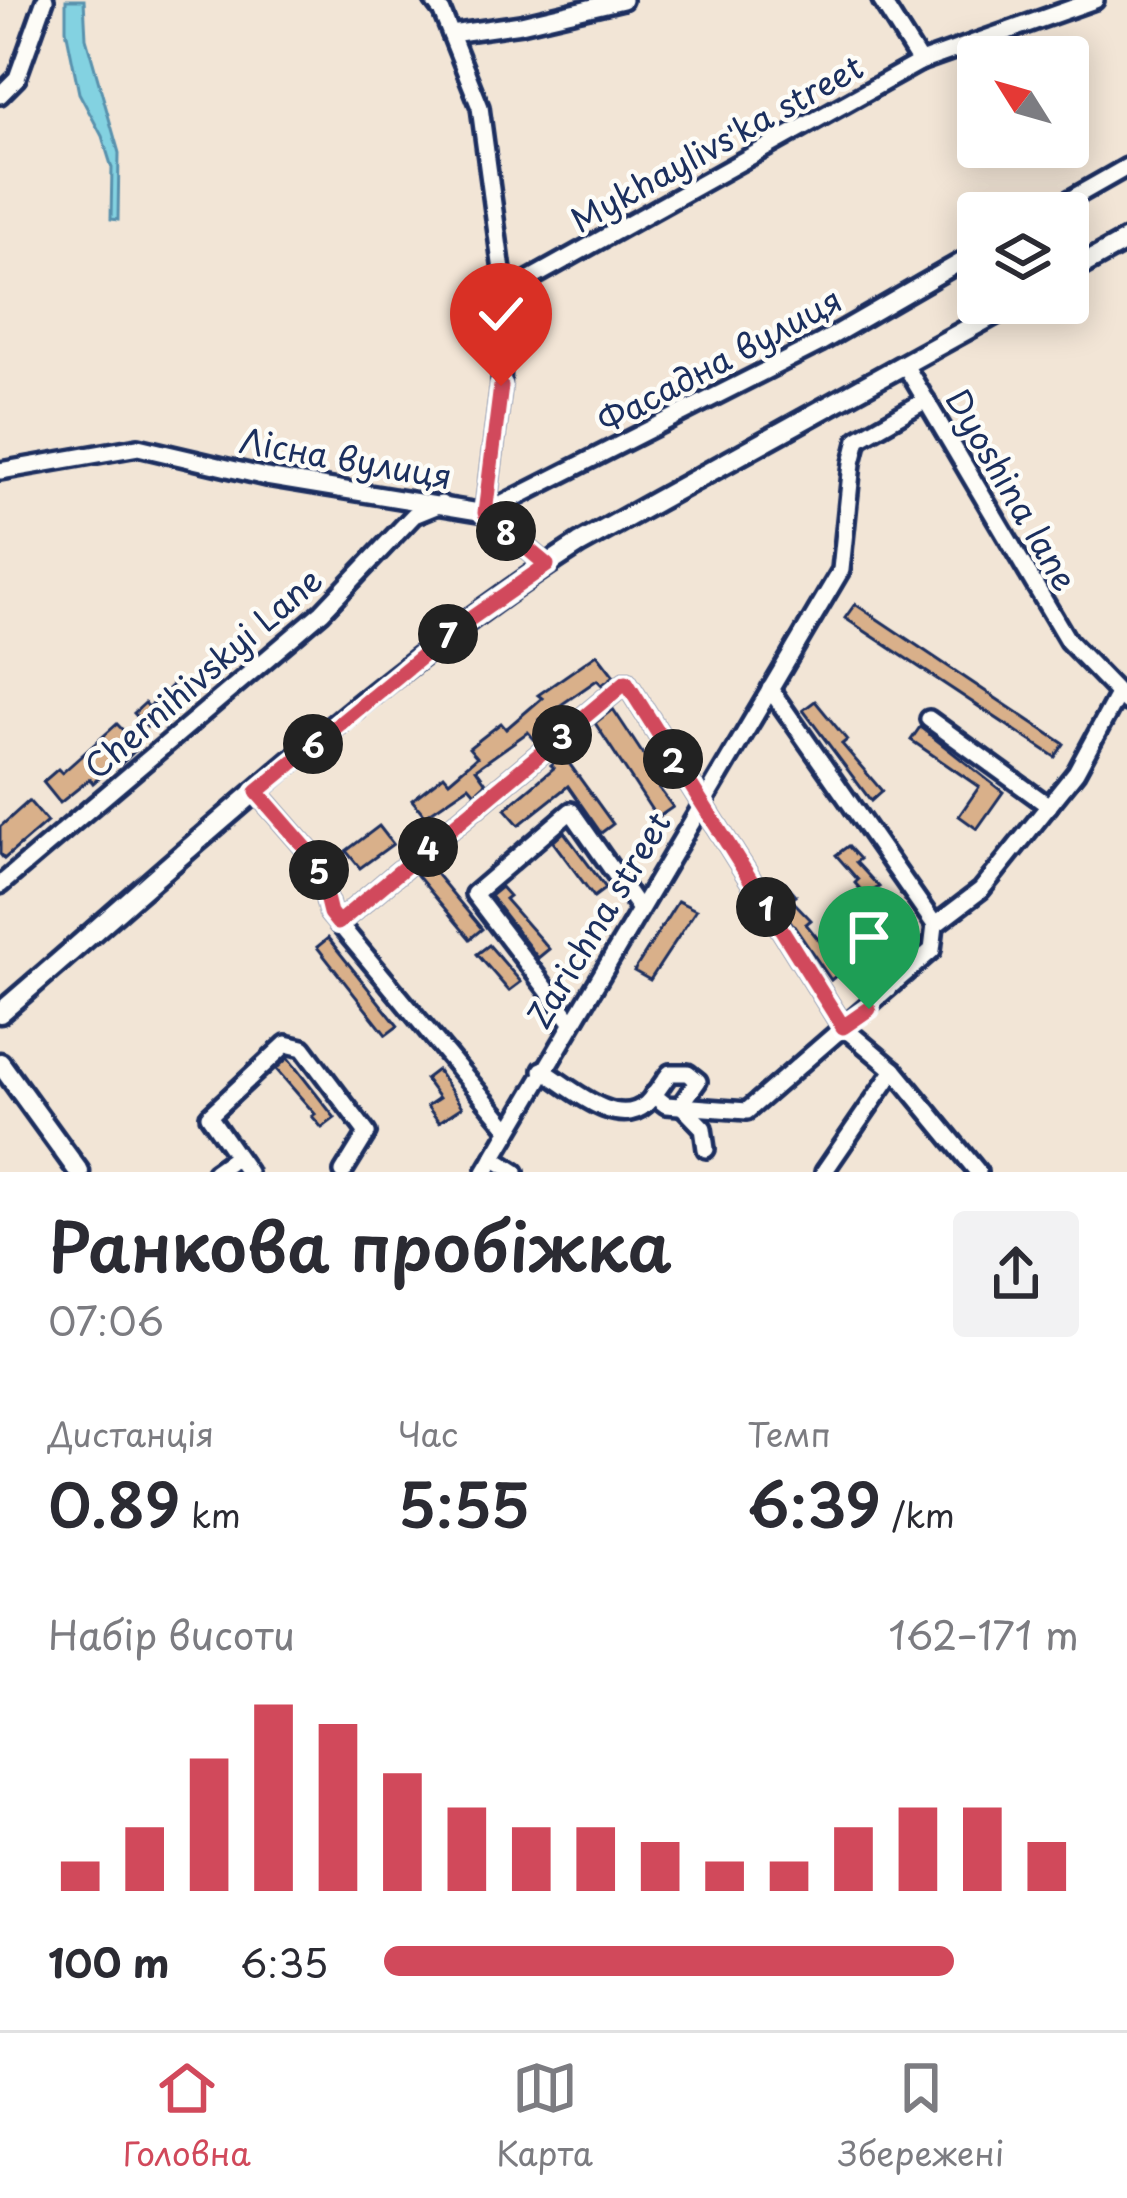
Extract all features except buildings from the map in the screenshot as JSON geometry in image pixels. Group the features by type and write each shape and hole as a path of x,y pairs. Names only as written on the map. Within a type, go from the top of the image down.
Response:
{"main road":[{"path":"1089,261 1125,241"},
{"path":"0,1013 450,633 547,565 978,324"},
{"path":"0,1064 79,1172"}],"street":[{"path":"0,95 17,78 44,0"},
{"name":"Лісна вулиця","path":"0,471 138,447 266,477 485,513 501,386 506,293 480,107 452,34 433,0"},
{"path":"452,34 623,0"},
{"path":"881,0 920,62"},
{"name":"Mykhaylivsʹka street","path":"506,293 920,62 1095,0"},
{"path":"1083,192 1127,167"},
{"name":"Фасадна вулиця","path":"485,513 820,343 957,264"},
{"name":"Dyoshina lane","path":"905,365 1068,641 1122,699"},
{"name":"Zarichna street","path":"489,1165 841,571 858,440 926,400"},
{"name":"Chernihivskyi Lane","path":"0,885 322,612 414,515 441,504"},
{"path":"485,513 547,565"},
{"path":"338,923 626,682 843,1027 894,1070 978,1172"},
{"path":"653,1095 666,1105 747,1111 932,950 935,925 770,689"},
{"path":"935,925 980,890 1076,772 1122,699"},
{"path":"929,719 1049,806"},
{"path":"257,792 317,861 330,913 509,1129"},
{"path":"571,1021 474,894 571,811 639,908"},
{"path":"248,1172 209,1116 286,1044 303,1048 367,1133 343,1172"},
{"path":"542,1070 615,1114 631,1114 670,1072 688,1073 698,1082 681,1105"},
{"path":"824,1172 894,1070"},
{"path":"681,1105 703,1128 706,1149"},
{"path":"215,1172 235,1158"},
{"path":"489,1165 515,1172"}],"water":[{"path":"66,0 84,0 86,38 119,153 118,220 111,219 112,168 102,136 79,93 66,29"}],"route":[{"path":"501,386 485,513 547,565 450,633 257,792 317,861 330,913 338,923 626,682 843,1027 869,1009"}]}
